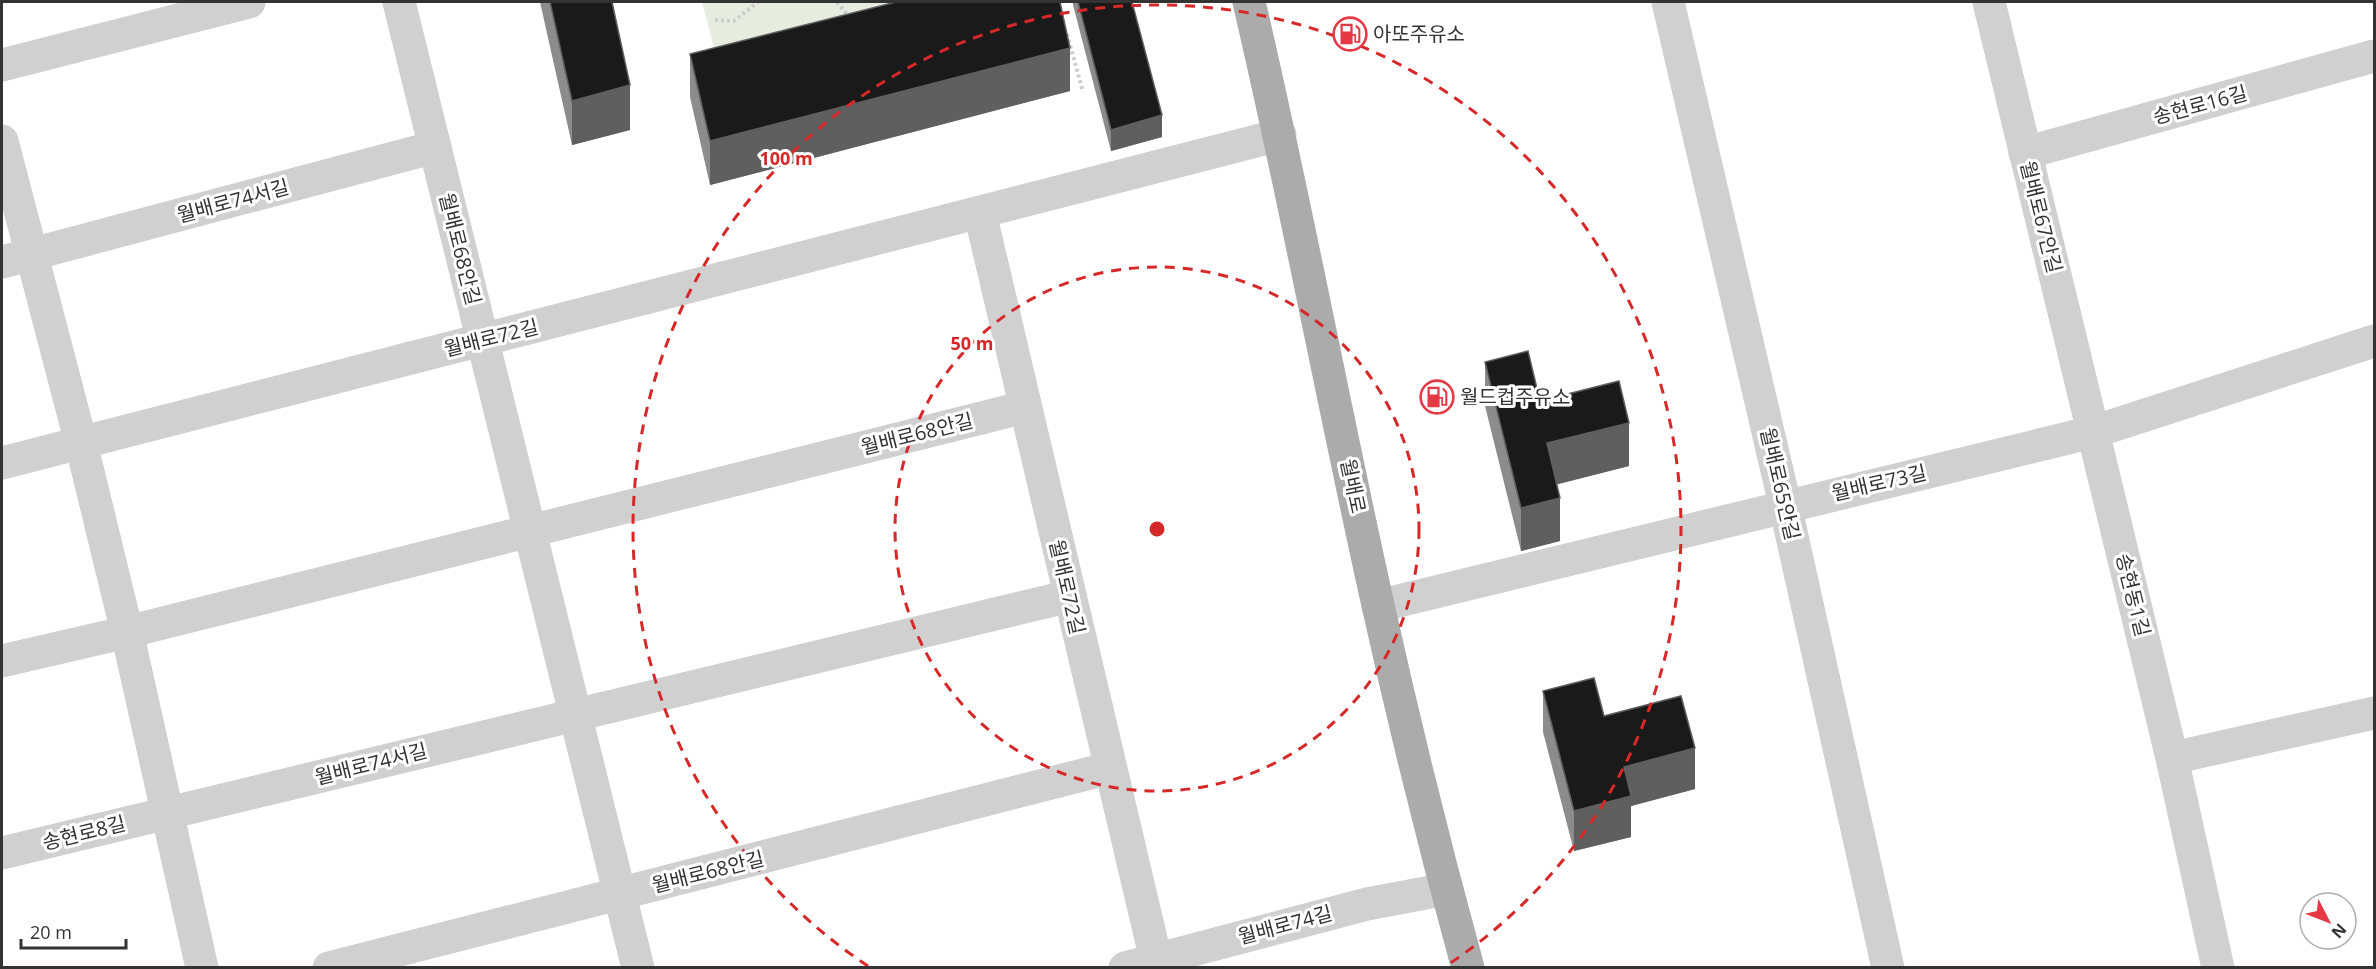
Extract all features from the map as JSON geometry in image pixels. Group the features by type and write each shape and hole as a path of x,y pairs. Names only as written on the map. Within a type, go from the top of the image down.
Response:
{"main road":[{"name":"월배로","path":"1249,2 1280,135 1378,606 1446,889 1468,968"}],"street":[{"path":"2,65 249,2"},
{"name":"월배로68안길","path":"399,2 638,968"},
{"name":"월배로65안길","path":"1668,2 1785,505 1888,968"},
{"name":"월배로67안길","path":"1989,2 2093,432"},
{"name":"송현로16길","path":"2025,153 2374,56"},
{"name":"월배로72길","path":"2,463 1280,135"},
{"path":"2,141 16,258 81,442 127,632 202,968"},
{"name":"월배로74서길","path":"16,258 435,147"},
{"name":"월배로72길","path":"980,213 1110,768 1140,964"},
{"name":"월배로73길","path":"1378,606 1785,505 2093,432 2374,341"},
{"name":"월배로68안길","path":"530,531 1025,407"},
{"name":"송현동1길","path":"2093,432 2172,758 2218,968"},
{"path":"2,661 530,531"},
{"path":"575,715 1070,596"},
{"path":"2172,758 2374,713"},
{"name":"월배로74서길","path":"166,813 575,715"},
{"name":"월배로68안길","path":"620,895 1110,768"},
{"name":"송현로8길","path":"2,853 166,813"},
{"name":"월배로74길","path":"1140,964 1367,904 1446,889"},
{"path":"329,968 620,895"}],"path":[{"path":"715,20 734,21 758,2"},
{"path":"837,2 852,21"},
{"path":"1064,24 1083,92"}],"shaded area":[{"path":"702,2 953,2 719,66"}],"building":[{"path":"550,2 612,2 630,85 572,101"},
{"path":"896,2 1060,2 1070,48 710,141 690,54"},
{"path":"1078,2 1132,2 1162,115 1111,130"},
{"path":"1528,351 1540,401 1619,381 1629,423 1547,443 1560,498 1521,508 1485,362"},
{"path":"1594,678 1604,716 1681,696 1695,748 1624,767 1631,796 1574,811 1543,691"}],"place":[{"name":"아또주유소","path":"1350,34"},
{"name":"월드컵주유소","path":"1437,397"}]}
